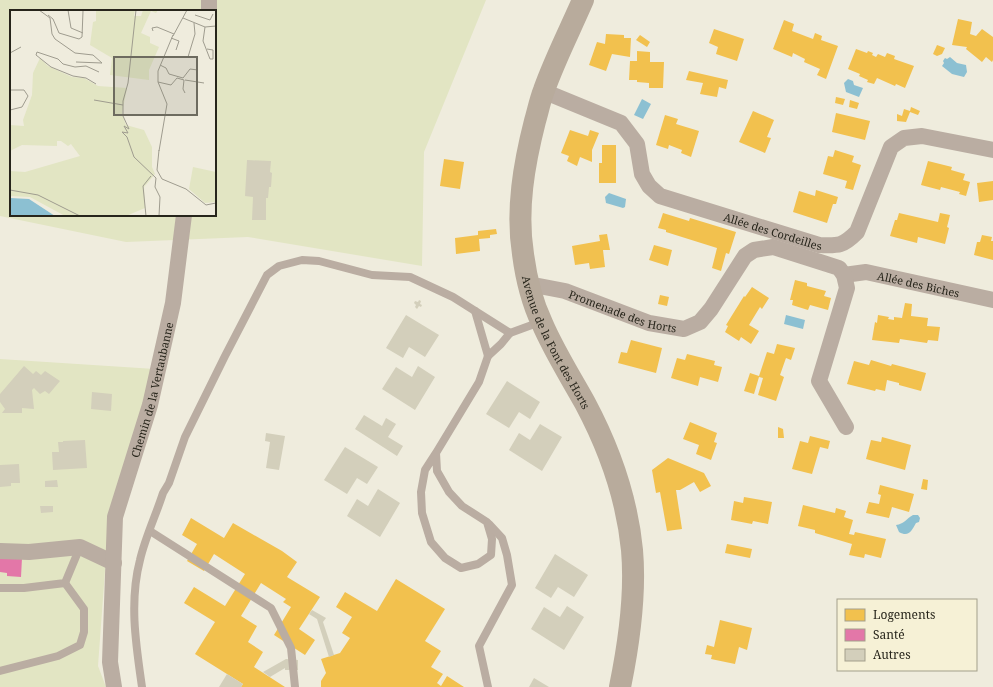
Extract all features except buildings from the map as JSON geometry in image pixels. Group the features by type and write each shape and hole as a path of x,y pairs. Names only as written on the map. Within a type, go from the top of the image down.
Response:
{"main road":[{"name":"Avenue de la Font des Horts","path":"583,0 543,91 525,167 521,223 523,253 530,288 541,322 602,438 625,508 632,550 632,597 620,687"}],"street":[{"name":"Allée des Cordeilles","path":"543,91 621,123 637,144 642,174 649,186 660,196 819,245 834,245 848,242 857,232 891,147 904,138 922,136 993,150"},
{"name":"Chemin de la Vertaubanne","path":"114,687 110,662 115,517 150,405 173,303 184,216"},
{"name":"Promenade des Horts","path":"530,288 539,286 565,291 648,323 684,329 700,322 711,308 745,256 754,250 773,247 839,268 844,275"},
{"name":"Allée des Biches","path":"844,275 866,272 993,300"},
{"path":"844,275 847,288 819,381 846,427"},
{"path":"0,551 29,552 80,547 114,562"}],"lane":[{"path":"142,687 135,640 135,591 140,560 185,437 224,356 267,275 279,266 302,260 319,261 372,275 410,277 453,297 510,333"},
{"path":"475,311 488,356"},
{"path":"487,522 492,539 491,555 478,564 461,568 445,558 431,542 422,513 421,492 425,470 479,382 488,356 510,333 541,322"},
{"path":"436,454 437,471 449,492 462,506 487,522 502,538 507,555 512,585 479,646 488,687"},
{"path":"150,531 271,608 291,648 295,687"},
{"path":"65,584 80,547"},
{"path":"0,588 24,588 65,584"},
{"path":"0,671 58,656 80,645 84,632 84,608 65,584"}],"green space":[{"path":"0,0 486,0 424,152 422,266 248,237 126,242 0,216"},
{"path":"0,359 155,369 109,516 98,666 106,687 0,687"}],"water":[{"path":"950,57 957,63 966,65 967,72 964,77 952,74 942,66 945,58 947,59"},
{"path":"848,79 853,81 854,85 863,88 859,97 846,92 844,83"},
{"path":"642,99 651,104 643,119 634,115"},
{"path":"609,193 626,199 625,207 623,208 606,203 605,197"},
{"path":"786,315 805,320 803,329 784,324"},
{"path":"913,515 918,515 920,518 919,522 916,523 912,531 908,534 902,534 899,532 896,525"}]}
